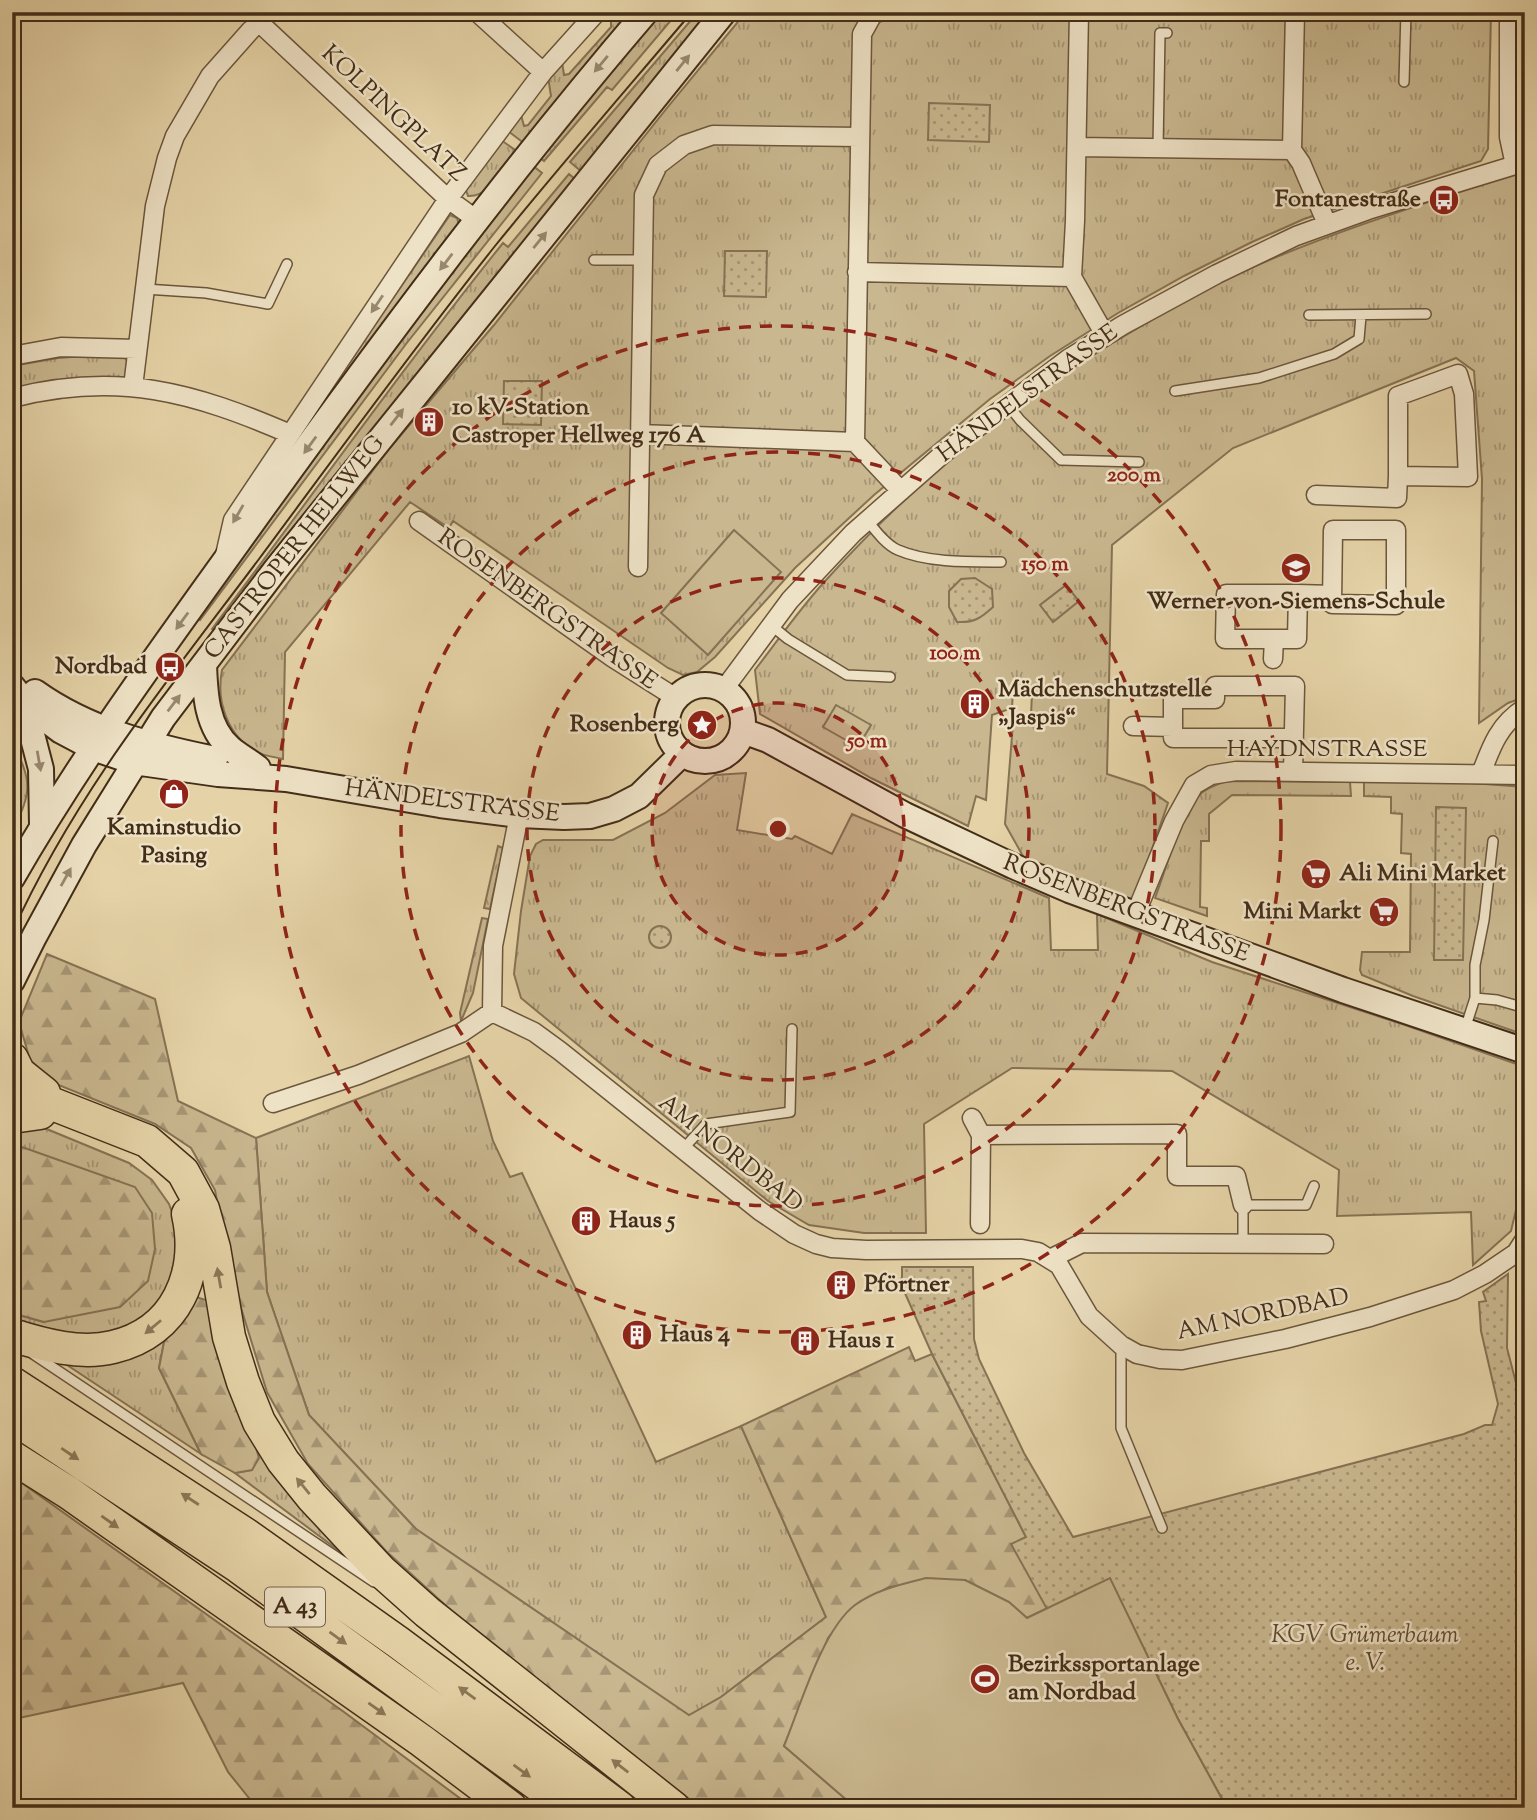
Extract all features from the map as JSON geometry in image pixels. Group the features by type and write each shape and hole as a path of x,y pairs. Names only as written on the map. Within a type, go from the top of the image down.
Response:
{"highway":[{"path":"12,1059 19,1073 37,1089 102,1122"},
{"path":"12,1087 147,1142 183,1172 203,1209 214,1248 229,1337 259,1422 283,1461 312,1497 381,1571 427,1612 674,1808"},
{"path":"12,1338 51,1346 94,1349 113,1347 146,1334 172,1311 186,1286 191,1268 192,1232 188,1212 178,1192 150,1161 128,1148 21,1112"},
{"name":"A 43","path":"12,1383 248,1536 399,1643 620,1808"},
{"name":"A 43","path":"12,1417 239,1567 570,1808"},
{"path":"12,1457 69,1493 422,1741 511,1808"}],"main road":[{"name":"CASTROPER HELLWEG","path":"12,878 99,739 222,566 528,153 646,12"},
{"name":"CASTROPER HELLWEG","path":"12,981 68,873 140,753 204,664 404,408 724,12"},
{"name":"HÄNDELSTRASSE","path":"204,664 209,713 228,747 258,768 286,779"},
{"path":"12,676 99,739"},
{"name":"ROSENBERGSTRASSE","path":"682,754 671,743 666,727 668,711 676,698 686,689 698,685 724,689"},
{"path":"682,754 698,761 716,760 728,754 738,744 743,731 740,707 724,689"},
{"path":"17,693 41,718 58,729 140,753"},
{"path":"17,693 41,769 43,825"},
{"name":"ROSENBERGSTRASSE","path":"743,731 768,740 887,806 1013,866 1135,915 1343,990 1525,1051"},
{"name":"HÄNDELSTRASSE","path":"140,753 258,768"},
{"name":"HÄNDELSTRASSE","path":"140,753 209,774 286,779 440,805 519,815 564,817 590,816 639,796 682,754"}],"street":[{"path":"477,12 543,72"},
{"name":"CASTROPER HELLWEG","path":"222,566 233,520 448,199 543,72 597,12"},
{"path":"879,12 873,14 862,34 855,442 901,491"},
{"path":"1079,12 1072,277 1105,335"},
{"path":"1295,12 1292,150 1306,173 1327,224"},
{"path":"1509,12 1509,137 1520,164"},
{"path":"133,387 155,206 167,158 175,136 210,75 253,17"},
{"name":"KOLPINGPLATZ","path":"253,17 448,199 477,220"},
{"path":"638,567 644,195 658,165 684,145 713,135 860,137"},
{"path":"1077,147 1292,150"},
{"name":"HÄNDELSTRASSE","path":"724,689 803,586 867,520 945,452 1068,359 1105,335 1217,274 1296,236 1520,164"},
{"path":"857,272 1072,277"},
{"path":"12,356 61,347 137,349"},
{"path":"1316,495 1397,498 1398,396 1458,374 1464,394 1468,477 1398,476"},
{"path":"12,398 66,387 162,390 243,414 290,434"},
{"path":"639,434 722,442 855,442"},
{"name":"ROSENBERGSTRASSE","path":"419,521 613,658 676,698"},
{"path":"1333,530 1396,530 1396,605 1332,604 1332,595 1333,530"},
{"path":"1298,594 1297,639 1225,639 1226,594 1298,594 1332,595"},
{"path":"1273,659 1274,639"},
{"path":"1293,738 1172,738 1173,699 1216,699 1216,686 1295,686 1293,772"},
{"path":"1480,774 1504,724 1525,708"},
{"path":"1133,726 1172,727"},
{"name":"HAYDNSTRASSE","path":"1135,915 1174,821 1194,785 1211,775 1236,771 1525,775"},
{"path":"273,1103 358,1075 461,1033 492,1012 493,946 519,815"},
{"name":"AM NORDBAD","path":"492,1012 534,1032 552,1044 760,1211 794,1234 832,1248 1022,1249 1038,1252 1066,1274 1089,1316 1121,1345 1137,1354 1182,1360 1286,1339 1370,1317 1454,1290 1474,1281 1522,1251"},
{"path":"972,1118 981,1135 981,1224"},
{"path":"981,1135 1177,1134 1177,1176 1236,1176 1243,1205"},
{"path":"1050,1259 1082,1243 1324,1244"}],"lane":[{"path":"1404,82 1406,12"},
{"path":"1158,148 1160,33 1167,33"},
{"path":"594,260 642,260"},
{"path":"144,289 206,293 268,304 287,264"},
{"path":"1309,315 1426,314"},
{"path":"1175,391 1259,378 1280,369 1334,354 1359,339 1361,316"},
{"path":"1008,405 1061,460 1139,462"},
{"path":"867,520 878,534 897,550 947,561 1000,562"},
{"path":"772,626 788,639 847,674 890,677"},
{"path":"1464,1030 1475,998 1475,965 1484,920 1493,841"},
{"path":"1475,998 1497,1000 1525,1009"},
{"path":"683,1149 706,1124 790,1112 792,1029"},
{"path":"1243,1242 1243,1205 1306,1205 1314,1186"},
{"path":"12,1338 355,1571 427,1612"},
{"path":"1121,1345 1121,1428 1162,1528"}],"green space":[{"path":"611,12 639,12 525,144 508,131 521,115 524,126 528,125 551,96 548,77 562,62 564,75 569,74 611,27"},
{"path":"661,12 678,12 612,90 607,87 544,161 539,157"},
{"path":"698,12 711,12 582,172 570,162"},
{"path":"746,12 1491,12 1488,149 1481,161 1304,219 1252,242 1118,313 1050,356 990,399 874,495 795,568 715,657 697,672 683,675 668,668 453,521 449,528 410,502 285,652 283,759 260,753 247,745 238,737 226,717 221,694 222,670 389,449 494,325"},
{"path":"929,103 990,105 989,142 928,140"},
{"path":"501,140 518,152 490,187 476,195 468,196 466,190"},
{"path":"532,165 542,173 406,344 200,620 196,617 229,570"},
{"path":"1525,171 1525,697 1508,703 1479,723 1482,479 1474,371 1456,358 1233,448 1112,545 1107,774 1144,786 1168,803 1131,909 1024,858 1005,824 1013,723 1017,718 1031,716 1032,692 1013,691 1012,708 992,715 986,800 976,796 968,826 871,778 760,714 755,670 808,601 898,506 975,439 1016,408 1100,351 1212,285 1327,237"},
{"path":"569,174 576,180 215,631 212,629 465,290 503,243 508,247"},
{"path":"450,215 457,218 459,225 238,524"},
{"path":"725,251 767,251 766,297 724,296"},
{"path":"97,355 124,356 127,361 126,378 12,391 12,366"},
{"path":"504,381 542,381 541,425 503,424"},
{"path":"734,530 781,572 708,655 661,613"},
{"path":"975,578 992,589 993,607 977,619 957,622 949,607 949,591 961,579"},
{"path":"1066,585 1079,601 1053,622 1040,605"},
{"path":"836,705 871,725 858,747 823,727"},
{"path":"12,741 24,767 27,787 23,807 12,833"},
{"path":"746,773 737,830 792,839 795,836 832,854 852,814 1049,898 1051,950 1098,950 1097,914 1212,962 1525,1067 1525,1172 1511,1231 1473,1265 1471,1212 1337,1216 1339,1170 1172,1071 1012,1068 924,1124 926,1233 864,1233 809,1225 768,1201 521,998 514,974 530,856 536,844 543,840 613,840 665,813 715,775"},
{"path":"1227,781 1350,782 1351,796 1232,795 1209,814 1209,841 1201,841 1200,907 1207,908 1207,916 1155,898 1192,805 1204,791"},
{"path":"1364,781 1525,787 1525,1035 1362,975 1362,952 1410,952 1411,854 1401,853 1402,814 1391,813 1391,797 1364,796"},
{"path":"1436,807 1466,808 1463,960 1434,960"},
{"path":"498,846 503,848 490,909 484,908"},
{"path":"482,918 488,919 473,993 461,1021 460,1013"},
{"path":"660,926 668,929 671,937 668,945 660,948 652,945 649,937 652,929"},
{"path":"47,954 155,999 178,1101 256,1138 267,1292 309,1415 416,1529 689,1715 721,1697 826,1617 741,1426 909,1347 915,1361 932,1354 1026,1537 1110,1578 1027,1618 1009,1602 965,1580 889,1587 854,1606 828,1638 784,1746 856,1808 701,1808 500,1655 386,1551 308,1464 267,1392 230,1272 215,1190 191,1148 155,1124 56,1084 30,1060 19,1022"},
{"path":"469,1056 493,1141 510,1177 522,1173 656,1462 741,1426 826,1617 721,1697 689,1716 416,1529 309,1415 267,1292 256,1138"},
{"path":"37,1125 129,1163 152,1180 169,1204 179,1232 173,1285 138,1325 82,1339 12,1321 12,1313 44,1322 12,1156 12,1127"},
{"path":"22,1147 135,1187 152,1213 155,1249 148,1281 120,1307 44,1322 12,1313 12,1156"},
{"name":"KGV Grümerbaum e. V.","path":"902,1267 973,1267 974,1339 979,1359 1024,1453 1073,1537 1492,1425 1498,1404 1481,1331 1479,1302 1486,1301 1483,1292 1508,1274 1507,1348 1525,1418 1525,1808 1227,1808 1178,1719 1110,1579 1047,1609 1011,1544 1026,1537 932,1354 900,1282"},
{"path":"190,1295 212,1302 259,1458 252,1470 235,1473 201,1454 159,1368 166,1332"},
{"path":"166,1332 159,1368 201,1454 55,1357"},
{"path":"253,1433 346,1556 235,1473 252,1470"},
{"path":"12,1476 344,1712 473,1808 257,1808 228,1772 183,1683 14,1719 15,1737 12,1737"},
{"name":"Bezirkssportanlage am Nordbad","path":"926,1578 965,1580 1009,1602 1027,1618 1110,1578 1178,1719 1227,1808 856,1808 784,1746 822,1650 843,1617 871,1595"}],"tram line":[{"path":"12,933 64,833 125,739 158,694 465,284 692,12"}],"place":[{"name":"Fontanestraße","path":"1444,200"},
{"name":"10 kV-Station Castroper Hellweg 176 A","path":"429,422"},
{"name":"Werner-von-Siemens-Schule","path":"1296,568"},
{"name":"Nordbad","path":"170,667"},
{"name":"Mädchenschutzstelle „Jaspis“","path":"975,704"},
{"name":"Rosenberg","path":"702,725"},
{"name":"Kaminstudio Pasing","path":"174,794"},
{"name":"Ali Mini Market","path":"1316,874"},
{"name":"Mini Markt","path":"1384,912"},
{"name":"Haus 5","path":"586,1221"},
{"name":"Pförtner","path":"841,1285"},
{"name":"Haus 4","path":"637,1335"},
{"name":"Haus 1","path":"805,1341"},
{"name":"Bezirkssportanlage am Nordbad","path":"985,1679"}]}
